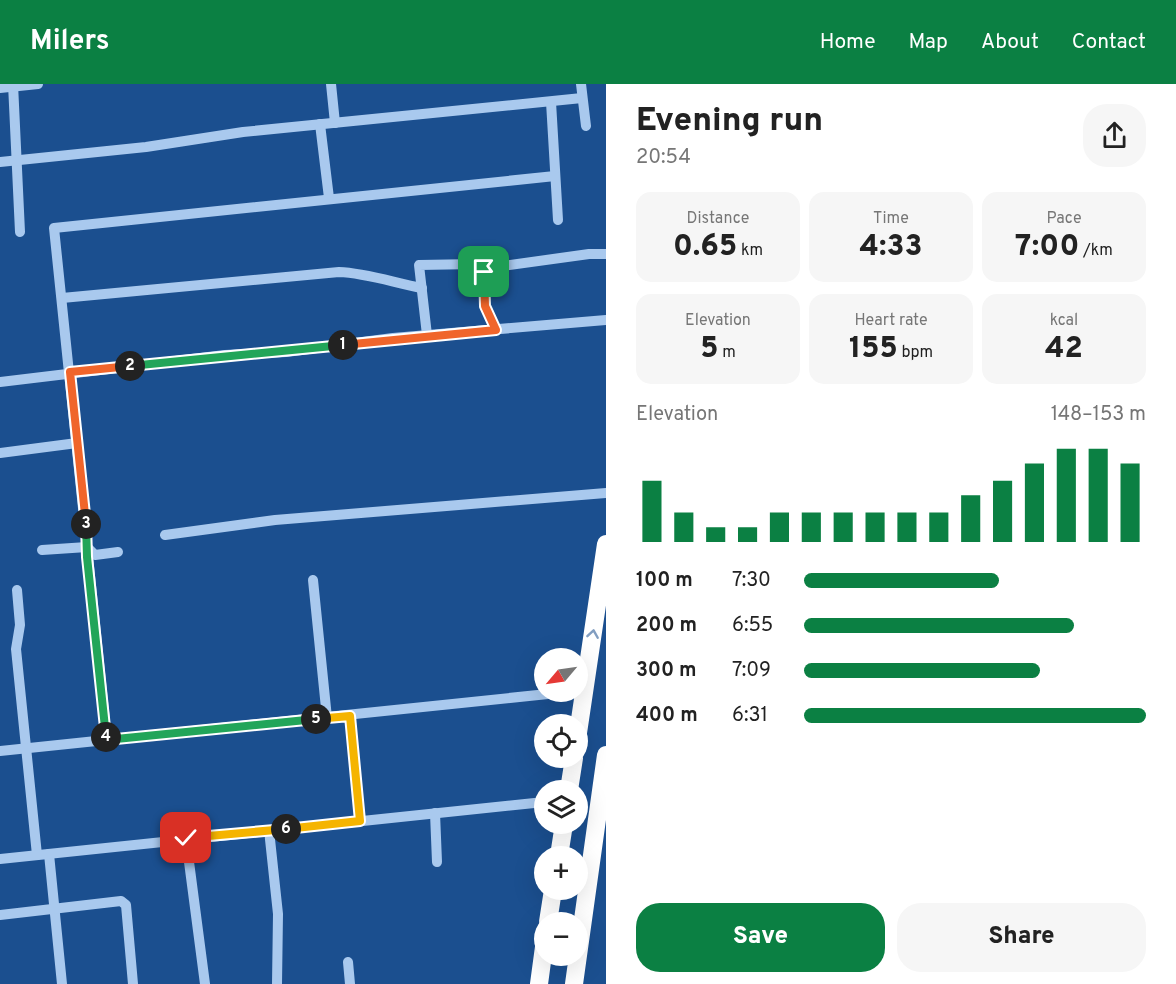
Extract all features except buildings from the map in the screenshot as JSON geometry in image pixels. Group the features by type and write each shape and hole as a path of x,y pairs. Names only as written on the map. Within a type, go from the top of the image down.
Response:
{"highway":[{"path":"585,648 606,544"},
{"path":"574,984 605,763"},
{"path":"539,984 541,966"}],"street":[{"path":"0,88 38,84"},
{"path":"331,84 335,123"},
{"path":"581,84 586,126"},
{"path":"13,85 20,232"},
{"path":"0,162 146,147 320,124 582,98"},
{"path":"551,102 558,220"},
{"path":"320,124 328,198"},
{"path":"106,740 54,228 555,176"},
{"path":"481,269 589,254 606,254"},
{"path":"427,336 419,265 459,262 476,264 484,272 485,306 496,330"},
{"path":"62,298 339,272 357,273 422,288"},
{"path":"0,382 225,355 286,352 427,336 606,320"},
{"path":"0,453 77,443"},
{"path":"165,535 275,520 606,493"},
{"path":"42,550 87,548 95,555 118,552"},
{"path":"313,580 327,718"},
{"path":"17,590 20,625 16,649 37,855"},
{"path":"0,751 350,716 534,695"},
{"path":"350,716 360,821"},
{"path":"0,859 534,803"},
{"path":"435,813 437,862"},
{"path":"269,830 278,914 277,984"},
{"path":"186,838 205,984"},
{"path":"49,854 62,984"},
{"path":"0,915 122,901 126,905 133,984"},
{"path":"348,962 350,984"}],"route":[{"path":"186,838 360,821 350,716 106,740 70,372 225,355 286,352 393,338 496,330 485,306 484,272"}]}
